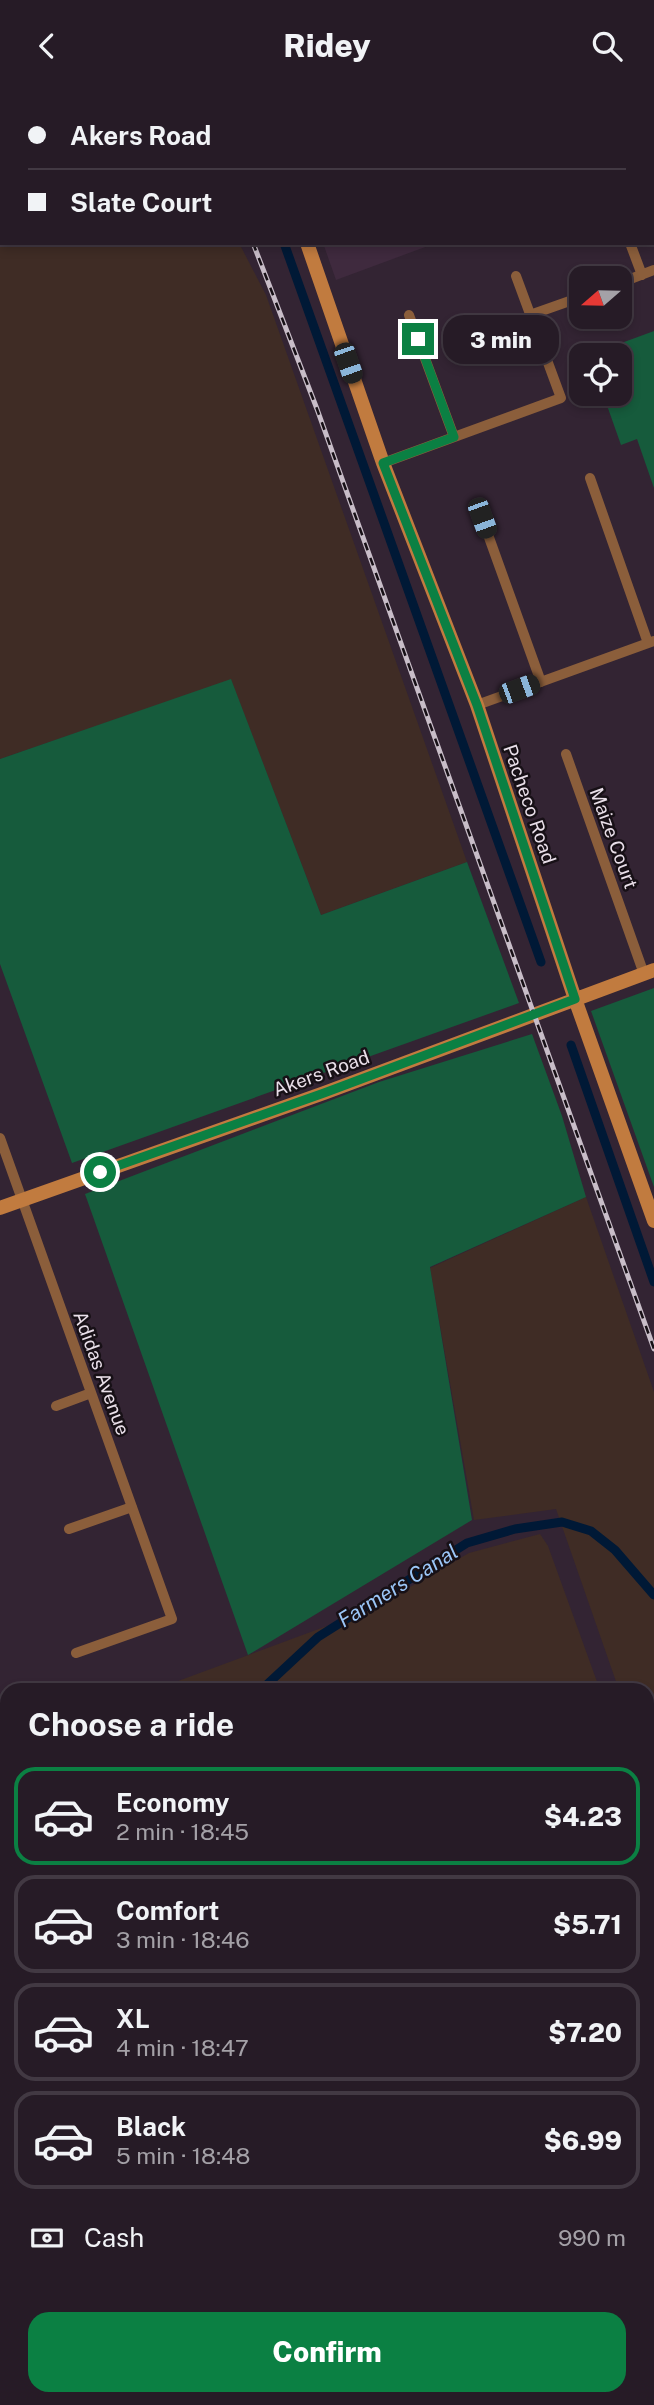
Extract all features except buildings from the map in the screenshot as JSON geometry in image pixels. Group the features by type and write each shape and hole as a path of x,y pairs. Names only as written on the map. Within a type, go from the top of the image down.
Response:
{"street":[{"name":"Pacheco Road","path":"308,245 383,463 477,705 575,999 654,1221"},
{"path":"631,245 642,275"},
{"path":"632,279 654,270"},
{"path":"383,463 561,398 516,276"},
{"path":"530,315 569,301"},
{"path":"409,314 454,437"},
{"path":"477,705 651,642 590,478"},
{"path":"482,518 541,682"},
{"name":"Maize Court","path":"566,754 649,972"},
{"name":"Akers Road","path":"0,1208 311,1098 649,972"},
{"name":"Adidas Avenue","path":"0,1138 172,1619 76,1653"},
{"path":"57,1406 91,1394"},
{"path":"69,1529 132,1507"}],"shaded area":[{"path":"0,245 240,245 266,295 467,862 321,915 231,680 0,759"},
{"path":"324,245 431,245 336,280"},
{"path":"586,1197 654,1392 654,1683 617,1683 556,1509 474,1520 430,1268"},
{"path":"540,1534 548,1546 597,1683 173,1683 370,1610 469,1553"}],"green space":[{"path":"654,331 654,488 637,439 621,445 607,406 632,406 632,343 622,343"},
{"path":"231,679 321,915 467,862 519,1003 72,1163 0,964 0,759"},
{"path":"654,988 654,1187 591,1011"},
{"path":"532,1034 562,1116 586,1197 430,1267 472,1520 248,1655 85,1194 379,1082"}],"waterway":[{"path":"285,245 541,962"},
{"path":"571,1045 654,1282"},
{"name":"Farmers Canal","path":"269,1683 318,1637 467,1543 515,1529 562,1522 591,1531 615,1550 654,1595"}],"railway":[{"path":"254,245 317,409 654,1349"}],"route":[{"path":"100,1172 324,1093 575,999 477,705 383,463 454,437 418,339"}]}
